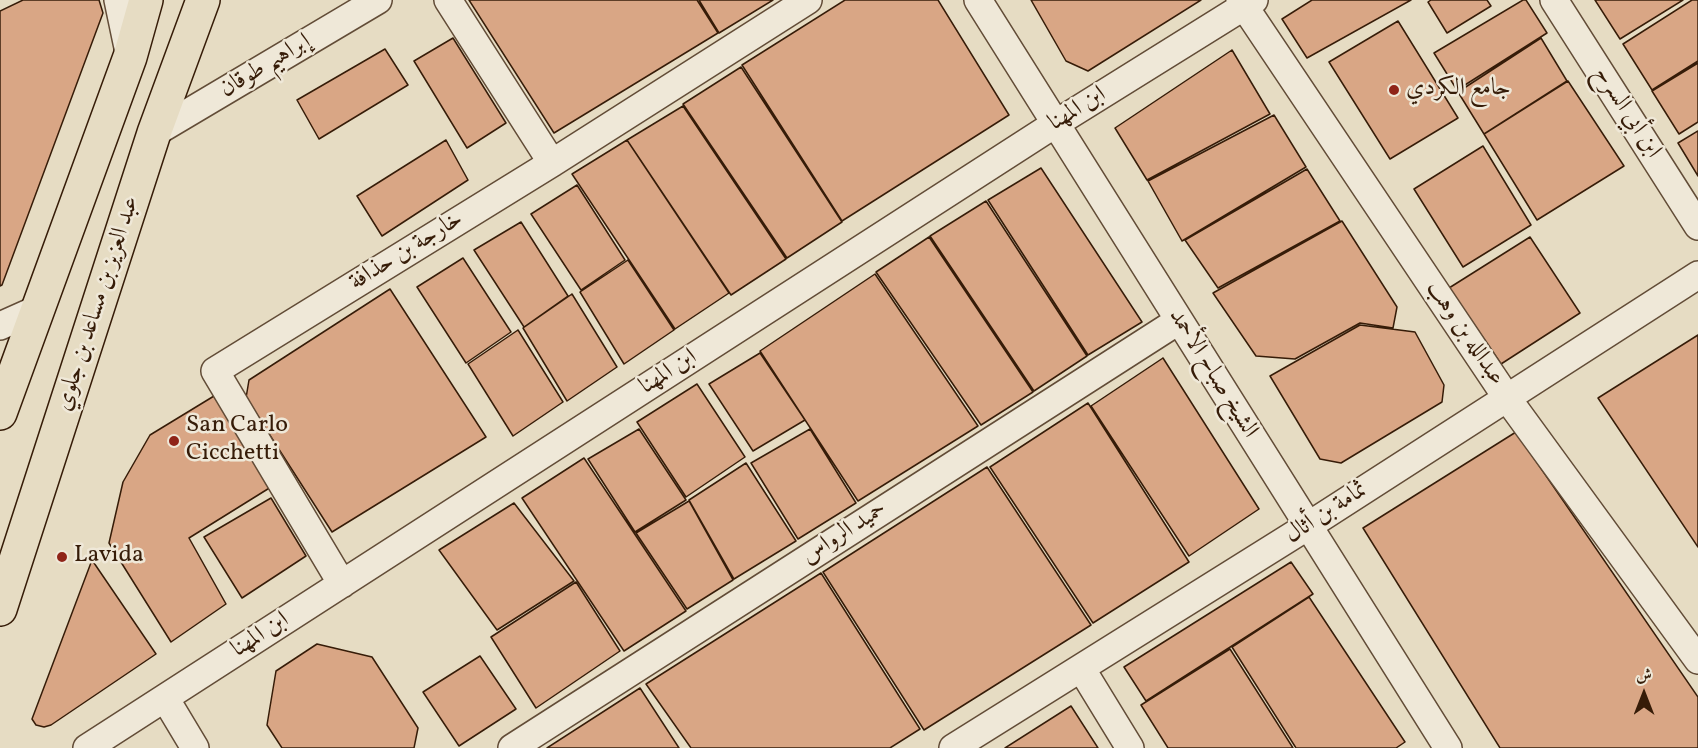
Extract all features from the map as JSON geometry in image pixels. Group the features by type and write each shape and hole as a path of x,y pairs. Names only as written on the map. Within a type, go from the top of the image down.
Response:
{"main road":[{"path":"0,413 130,57 146,0"},
{"name":"عبد العزيز بن مساعد بن جلوي","path":"0,609 154,133 203,0"}],"street":[{"path":"118,0 130,57"},
{"name":"إبراهيم طوقان","path":"154,133 378,0"},
{"path":"448,0 552,163"},
{"name":"خارجة بن حذافة","path":"342,584 215,371 552,163 808,0"},
{"name":"الشيخ صباح الأحمد","path":"978,0 1448,748"},
{"name":"ابن أبي السرح","path":"1554,0 1698,226"},
{"name":"ابن المهنا","path":"87,748 1246,2"},
{"name":"عبدالله بن وهب","path":"1246,2 1507,398 1698,660"},
{"name":"ثمامة بن أثال","path":"953,748 1308,526 1698,275"},
{"path":"0,326 38,309"},
{"name":"حميد الرواس","path":"512,748 1178,321"},
{"path":"1081,668 1130,748"},
{"path":"165,698 195,748"}],"building":[{"path":"23,0 99,0 103,13 0,286 0,11"},
{"path":"469,0 697,0 718,33 554,133"},
{"path":"699,0 773,0 719,33"},
{"path":"845,0 938,0 1009,115 842,221 742,65"},
{"path":"1031,0 1201,0 1088,71 1066,61"},
{"path":"1312,0 1411,0 1307,58 1282,19"},
{"path":"1431,0 1487,0 1491,6 1447,33 1428,2"},
{"path":"1526,0 1547,33 1457,90 1434,53"},
{"path":"1595,0 1683,0 1620,39"},
{"path":"1692,0 1698,0 1698,61 1652,90 1623,44"},
{"name":"جامع الكردي","path":"1398,21 1458,118 1390,159 1329,62"},
{"path":"453,38 506,123 467,148 414,61"},
{"path":"1541,38 1567,81 1484,134 1458,92"},
{"path":"385,49 408,85 319,139 297,100"},
{"path":"1232,50 1270,114 1147,180 1115,128"},
{"path":"1698,63 1698,122 1679,134 1652,91"},
{"path":"741,67 842,222 787,258 683,104"},
{"path":"1568,81 1624,166 1537,220 1484,134"},
{"path":"683,106 786,259 731,295 627,140"},
{"path":"1274,115 1306,167 1182,241 1148,181"},
{"path":"1698,131 1698,176 1678,143"},
{"path":"446,140 468,180 382,236 357,196"},
{"path":"627,140 729,293 675,329 572,174"},
{"path":"1483,146 1531,225 1463,267 1414,189"},
{"path":"1041,168 1142,322 1088,355 988,200"},
{"path":"1307,169 1340,221 1218,288 1185,240"},
{"path":"577,185 625,260 581,290 531,214"},
{"path":"986,201 1087,356 1034,391 930,236"},
{"path":"1342,221 1397,307 1393,328 1360,323 1295,359 1256,356 1213,293"},
{"path":"521,222 568,296 524,327 474,250"},
{"path":"929,237 1033,392 981,425 876,272"},
{"path":"1530,237 1580,313 1501,364 1449,288"},
{"path":"463,258 511,332 466,363 417,287"},
{"path":"628,260 674,330 624,364 580,292"},
{"path":"875,274 978,426 858,501 760,351"},
{"path":"390,289 486,437 332,532 246,398 249,380"},
{"path":"572,294 617,367 567,401 523,328"},
{"path":"1360,325 1415,332 1444,385 1442,402 1341,463 1320,459 1270,376"},
{"path":"518,330 563,402 513,436 468,364"},
{"path":"1698,335 1698,547 1598,398"},
{"path":"760,353 805,420 753,451 709,384"},
{"path":"1163,358 1259,509 1189,556 1091,406"},
{"path":"697,384 745,457 686,497 637,422"},
{"path":"214,396 271,487 189,538 226,604 171,642 109,543 123,482 150,435"},
{"path":"1088,403 1189,562 1093,623 990,467"},
{"path":"639,429 686,500 635,532 588,459"},
{"path":"810,429 856,503 798,539 751,463"},
{"path":"1516,432 1698,697 1698,748 1500,748 1363,528"},
{"path":"584,458 686,611 624,651 522,498"},
{"path":"746,463 796,541 734,579 689,500"},
{"path":"987,467 1091,625 924,730 823,572"},
{"path":"271,498 306,556 242,598 204,537"},
{"path":"689,501 733,580 687,609 636,533"},
{"path":"514,503 574,581 497,630 439,550"},
{"path":"92,560 156,654 51,725 44,727 36,725 32,719"},
{"path":"1291,562 1313,594 1146,701 1124,667"},
{"path":"821,573 920,729 890,748 691,748 646,684"},
{"path":"576,582 620,651 536,708 491,637"},
{"path":"1309,597 1405,742 1396,748 1296,748 1232,647"},
{"path":"317,644 372,657 418,728 414,748 282,748 267,725 276,671"},
{"path":"1230,649 1293,748 1168,748 1141,705"},
{"path":"480,656 516,709 459,746 423,692"},
{"path":"640,688 679,748 547,748"},
{"path":"1071,706 1098,748 1005,748"}],"place":[{"name":"جامع الكردي","path":"1394,90"},
{"name":"San Carlo Cicchetti","path":"174,441"},
{"name":"Lavida","path":"62,557"}]}
